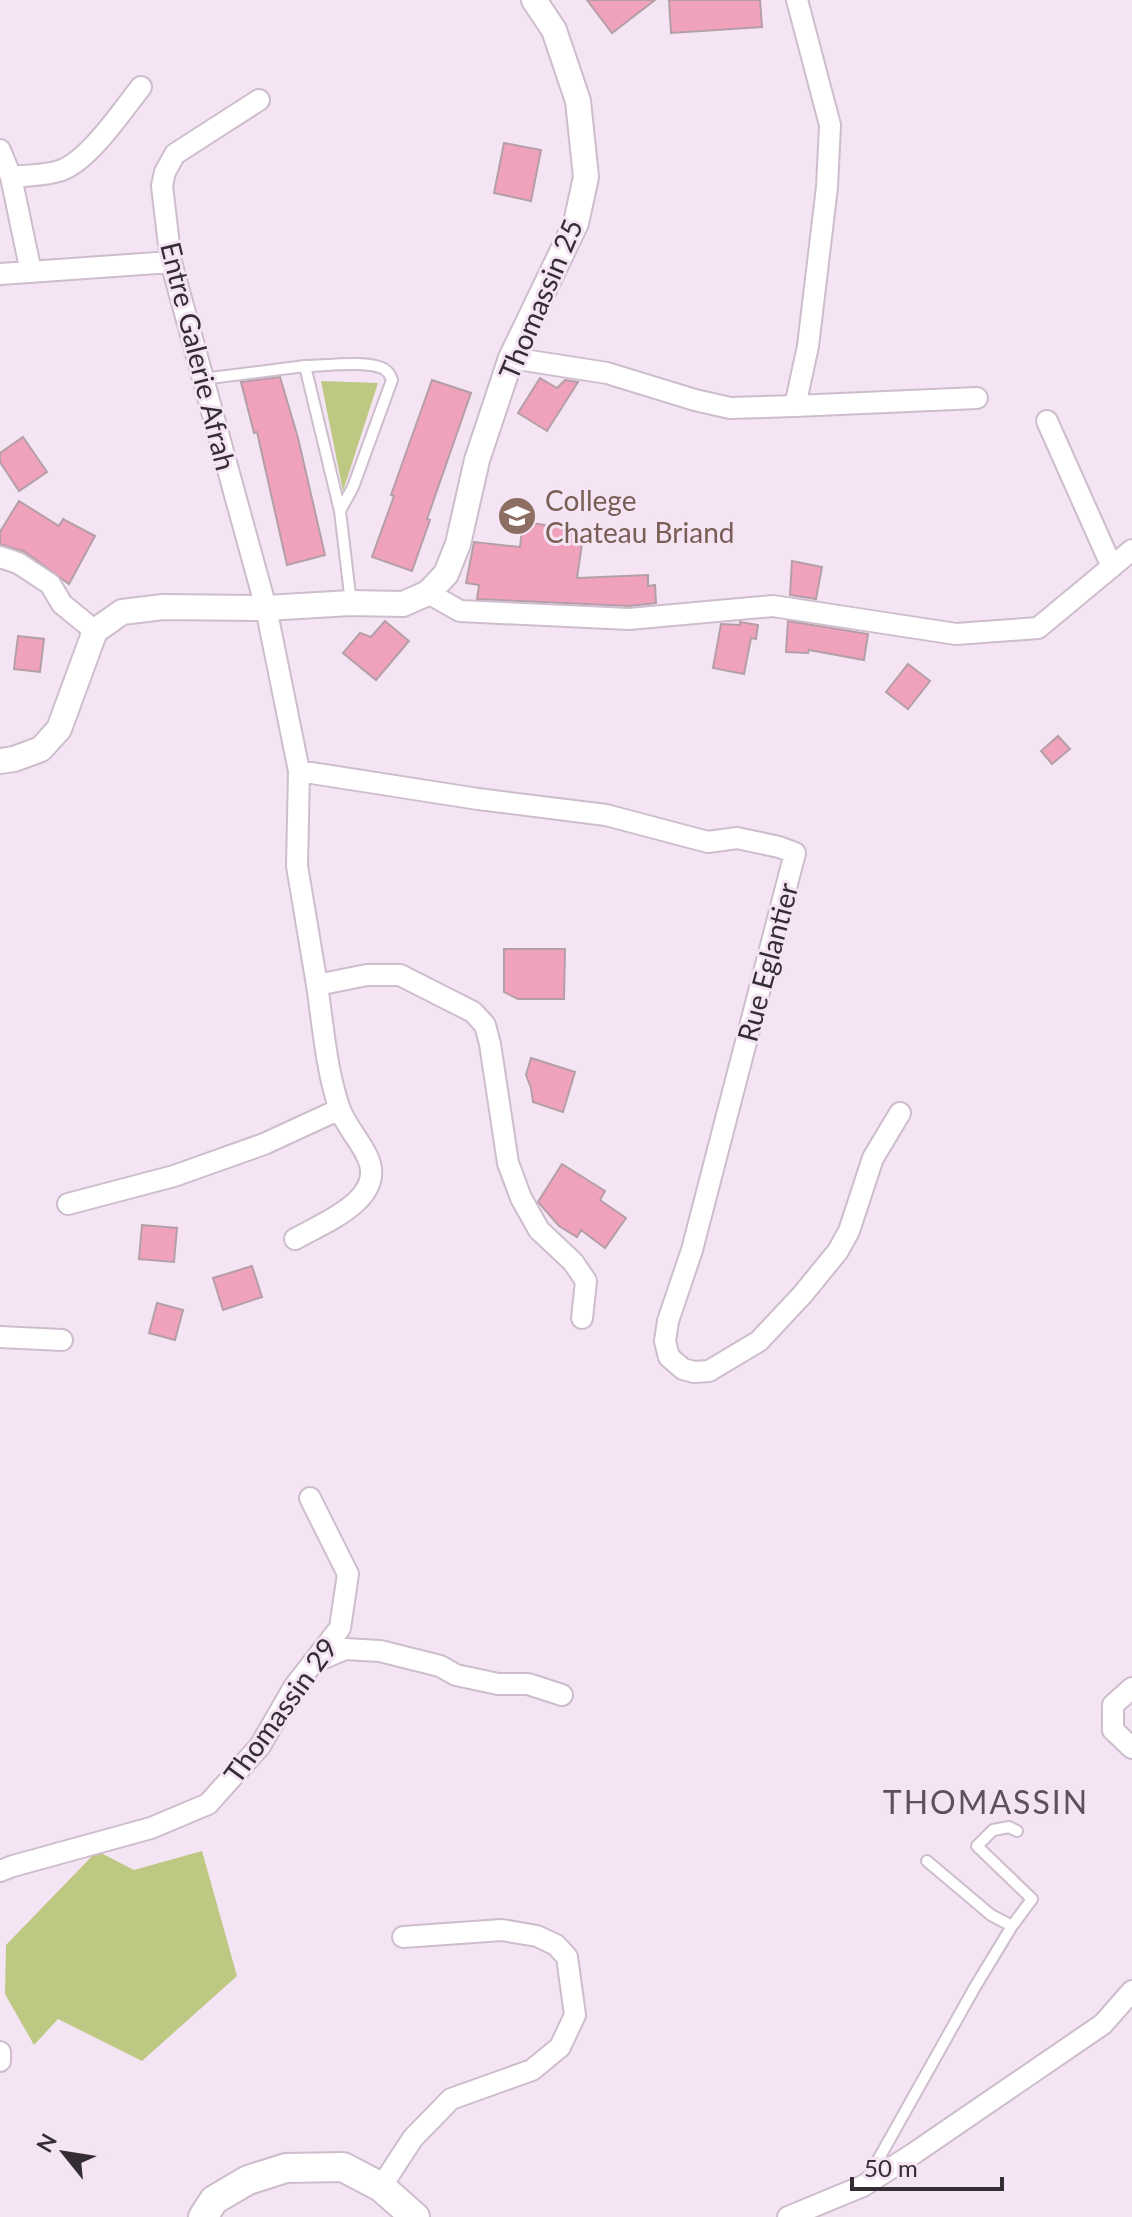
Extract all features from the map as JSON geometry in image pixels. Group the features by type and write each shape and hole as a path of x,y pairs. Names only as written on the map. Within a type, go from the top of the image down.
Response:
{"main road":[{"path":"203,2217 214,2200 248,2180 286,2168 343,2167 381,2187 415,2217"}],"street":[{"name":"Thomassin 25","path":"428,593 446,574 458,544 477,460 511,358 576,223 586,177 578,101 554,30 534,0"},
{"path":"795,406 808,346 827,187 830,125 797,0"},
{"path":"11,177 64,169 91,148 141,87"},
{"name":"Entre Galerie Afrah","path":"259,100 175,154 165,172 162,186 171,262 266,608"},
{"path":"0,150 11,177 31,272"},
{"path":"0,274 171,262"},
{"path":"511,358 607,373 730,408 977,398"},
{"path":"1047,421 1112,567"},
{"path":"0,761 41,749 59,729 95,631 122,612 163,607 403,604 428,593 460,611 629,619 773,606 956,634 1038,628 1132,550"},
{"path":"0,557 18,563 50,584 62,604 95,631"},
{"path":"266,608 299,771 297,866 331,1081 340,1109 367,1154 371,1167 371,1179 365,1192 352,1208 295,1239"},
{"name":"Rue Eglantier","path":"299,771 606,815 708,842 737,838 795,853 692,1250 668,1321 665,1341 669,1357 683,1369 709,1371 759,1341 803,1294 838,1251 849,1231 873,1158 900,1113"},
{"path":"317,985 367,975 400,975 473,1012 485,1025 508,1163 521,1198 539,1230 573,1262 586,1281 582,1318"},
{"path":"68,1204 174,1176 264,1144 340,1109"},
{"path":"0,1337 62,1340"},
{"name":"Thomassin 29","path":"0,1871 151,1828 208,1804 260,1746 294,1687 340,1628 348,1574 310,1498"},
{"path":"313,1663 345,1649 380,1651 440,1666 456,1675 498,1684 528,1684 562,1695"},
{"path":"1132,1688 1113,1705 1113,1730 1132,1748"},
{"path":"381,2187 413,2138 451,2099 532,2070 560,2047 575,2015 567,1957 556,1945 537,1936 502,1930 403,1937"},
{"path":"788,2217 863,2186 1103,2024 1132,1991"},
{"path":"0,2052 0,2061"}],"lane":[{"path":"202,379 305,366 373,365 389,373 392,380 353,487 340,511"},
{"path":"305,366 340,511 351,603"},
{"path":"863,2186 1012,1926 1032,1899 977,1846 993,1830 1009,1827 1017,1831"},
{"path":"927,1861 991,1915 1012,1926"}],"green space":[{"path":"321,381 378,383 343,491"},
{"path":"97,1851 134,1870 202,1851 237,1976 142,2061 58,2019 34,2045 5,1994 6,1945"}],"building":[{"path":"587,0 655,0 612,33"},
{"path":"669,0 760,0 762,27 671,33"},
{"path":"504,143 541,150 531,201 494,193"},
{"path":"280,377 298,438 325,555 287,565 257,432 254,433 241,382"},
{"path":"540,378 557,388 565,380 578,382 547,431 518,413"},
{"path":"432,380 471,393 412,571 372,557"},
{"path":"23,437 47,472 19,491 0,462 0,453"},
{"path":"19,501 59,526 63,519 95,536 69,584 25,552 0,544 0,532"},
{"path":"523,522 584,530 577,578 648,575 648,586 655,585 656,603 629,606 477,599 479,585 466,583 474,542 520,547"},
{"path":"792,561 822,567 816,599 790,595"},
{"path":"385,621 409,641 376,680 343,653 360,633 371,637"},
{"path":"788,621 868,634 864,660 809,650 808,653 786,652"},
{"path":"740,622 758,625 756,639 751,638 744,674 713,668 721,624 740,625"},
{"path":"18,636 44,639 40,672 14,669"},
{"path":"908,664 930,681 908,709 886,692"},
{"path":"1058,736 1070,749 1052,764 1041,751"},
{"path":"504,949 565,949 564,999 518,999 504,992"},
{"path":"531,1058 575,1072 563,1112 533,1102 526,1075"},
{"path":"562,1164 605,1191 600,1200 626,1218 605,1248 581,1230 577,1237 559,1226 538,1202"},
{"path":"142,1225 177,1228 174,1262 139,1259"},
{"path":"252,1266 262,1297 223,1310 213,1278"},
{"path":"157,1303 183,1310 175,1340 149,1333"}],"place":[{"name":"College Chateau Briand","path":"517,516"}],"district":[{"name":"THOMASSIN","path":"986,1801"}]}
